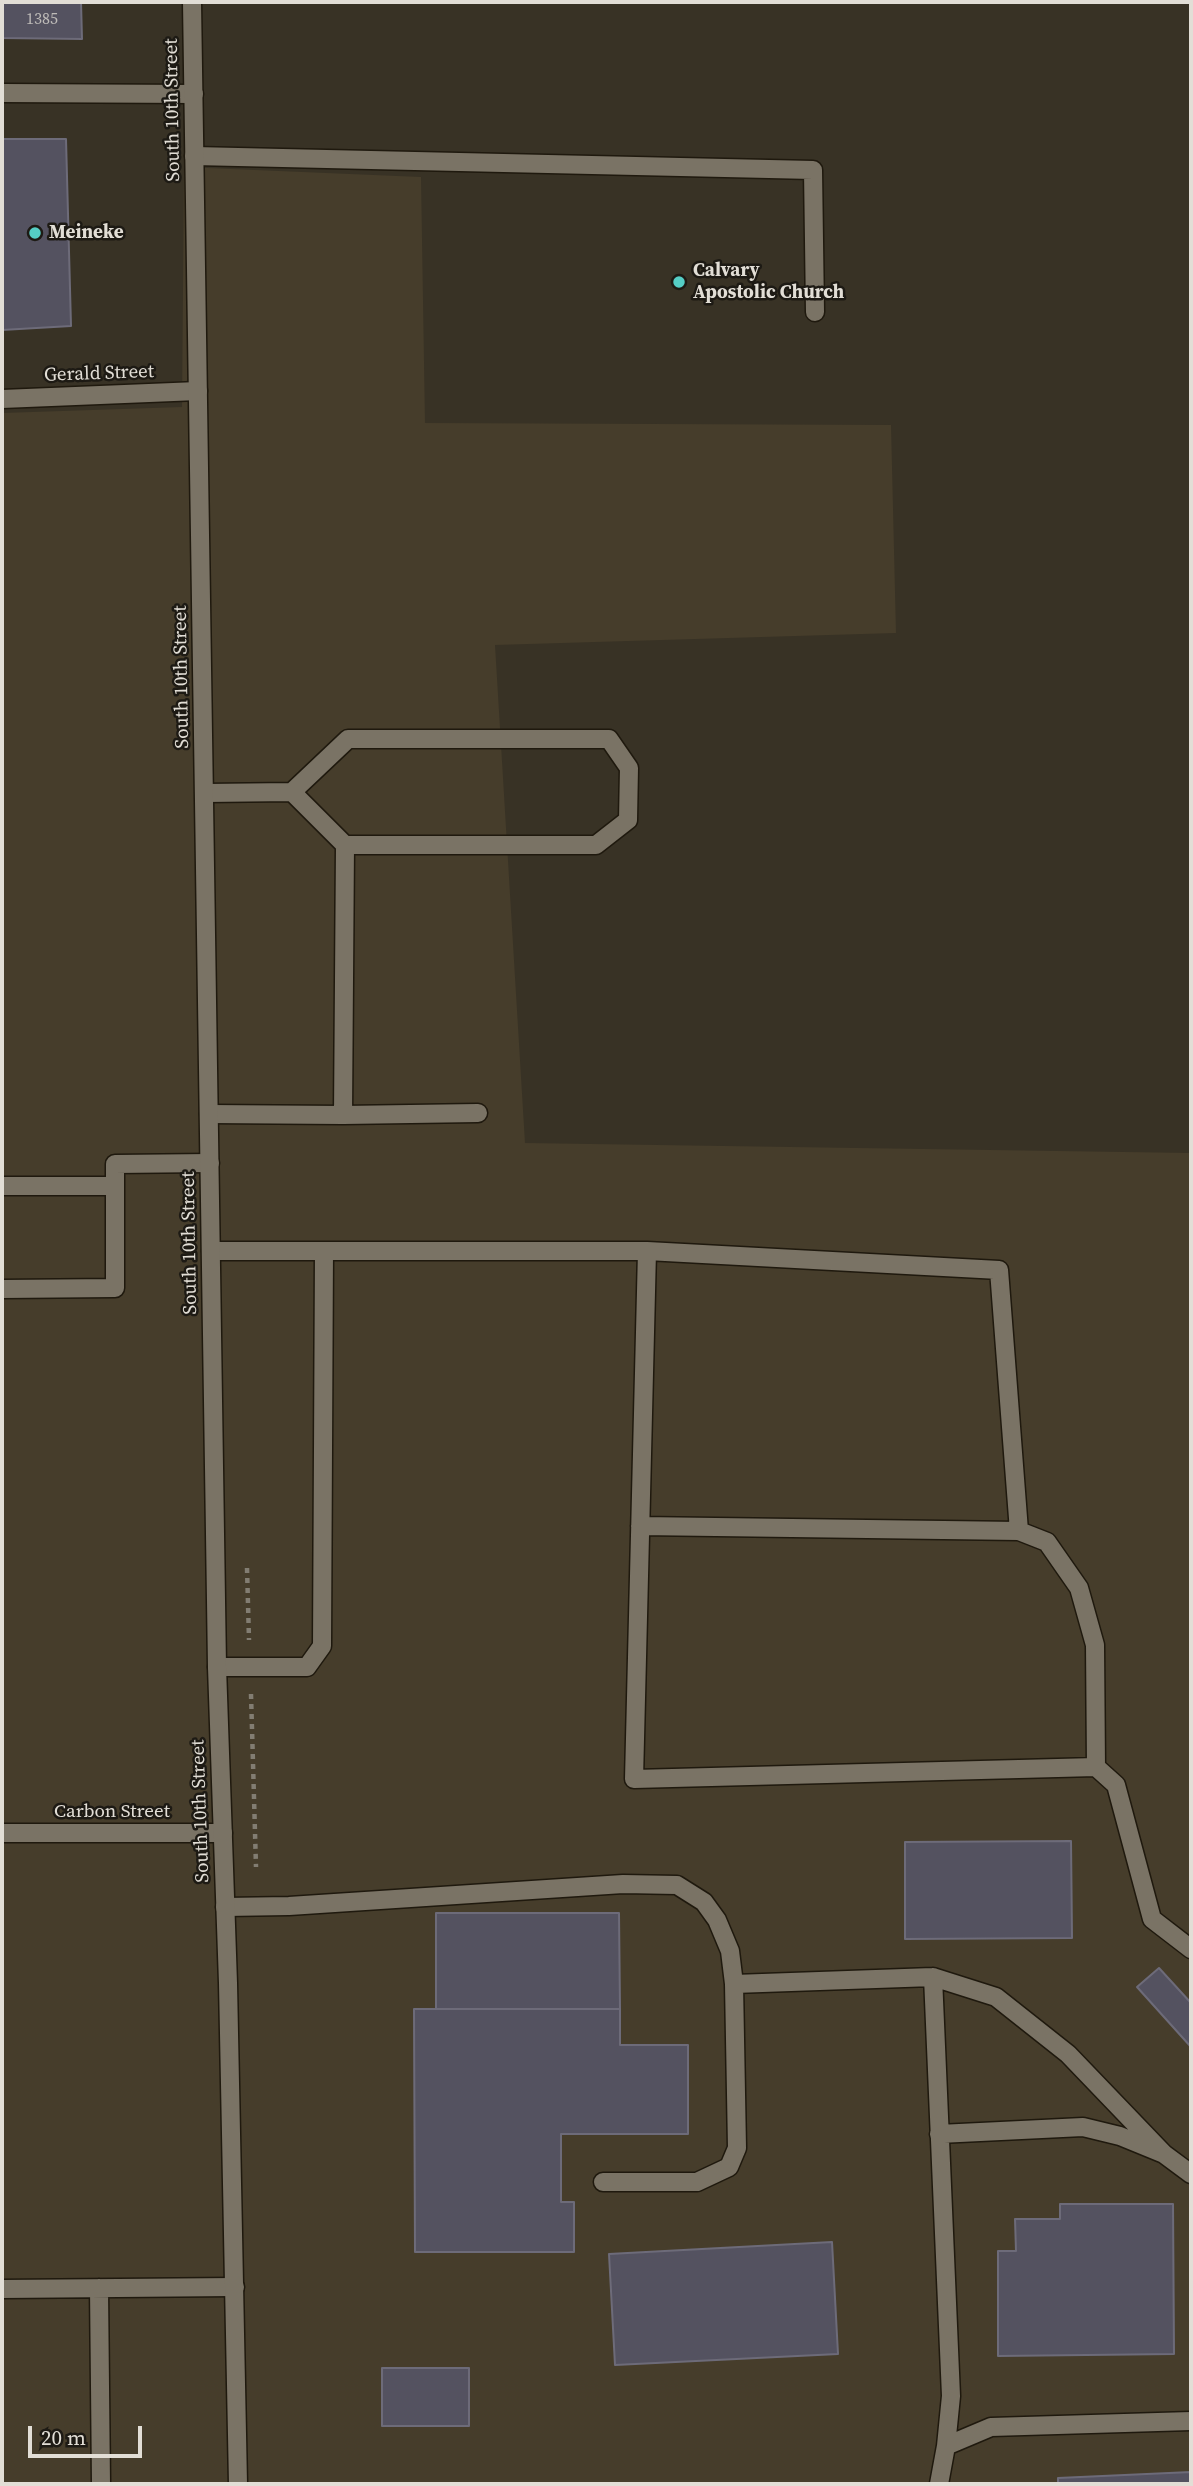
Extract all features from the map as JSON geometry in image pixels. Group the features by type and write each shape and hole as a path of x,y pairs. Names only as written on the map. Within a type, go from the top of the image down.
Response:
{"main road":[{"name":"South 10th Street","path":"192,2 218,1667 238,2484"},
{"path":"2,93 194,93"},
{"path":"194,156 813,170 815,312"},
{"name":"Gerald Street","path":"2,399 198,391"},
{"path":"206,793 292,792 348,739 609,739 629,768 628,820 596,845 345,845 292,792"},
{"path":"343,1115 345,845"},
{"path":"209,1114 478,1113"},
{"path":"2,1289 115,1288 115,1164 210,1163"},
{"path":"2,1186 115,1186"},
{"path":"211,1251 647,1251 999,1270 1020,1531"},
{"path":"218,1667 307,1667 322,1646 324,1251"},
{"path":"647,1251 634,1779 1096,1768 1116,1785 1152,1919 1191,1949"},
{"path":"640,1526 1020,1531 1047,1542 1079,1588 1095,1645 1096,1768"},
{"name":"Carbon Street","path":"2,1833 223,1833"},
{"path":"225,1907 289,1906 623,1884 677,1885 704,1902 718,1920 730,1951 734,1984 737,2148 729,2167 697,2182 603,2182"},
{"path":"734,1984 933,1977 996,1997 1068,2054 1164,2154 1191,2174"},
{"path":"933,1977 951,2396 939,2484"},
{"path":"939,2134 1083,2127 1120,2136 1164,2154"},
{"path":"2,2289 234,2287"},
{"path":"99,2288 101,2484"},
{"path":"946,2446 991,2427 1191,2421"}],"shaded area":[{"path":"184,167 421,177 425,423 891,425 896,633 495,645 525,1143 1191,1153 1191,2484 2,2484 2,413 182,407"}],"building":[{"path":"2,2 81,2 82,39 2,38"},
{"name":"Meineke","path":"2,139 66,139 71,326 2,330"},
{"path":"1071,1841 1072,1938 905,1939 905,1842"},
{"path":"436,1913 619,1913 620,2009 436,2009"},
{"path":"1159,1968 1191,2003 1191,2047 1137,1987"},
{"path":"414,2009 620,2009 620,2045 688,2045 688,2134 561,2134 561,2202 574,2202 574,2252 415,2252"},
{"path":"1060,2204 1173,2204 1174,2354 998,2356 998,2251 1016,2251 1015,2219 1060,2219"},
{"path":"832,2242 838,2354 615,2365 609,2254"},
{"path":"382,2368 469,2368 469,2426 382,2426"},
{"path":"1191,2472 1191,2484 1058,2484 1058,2478"}],"place":[{"name":"Meineke","path":"35,233"},
{"name":"Calvary Apostolic Church","path":"679,282"}]}
